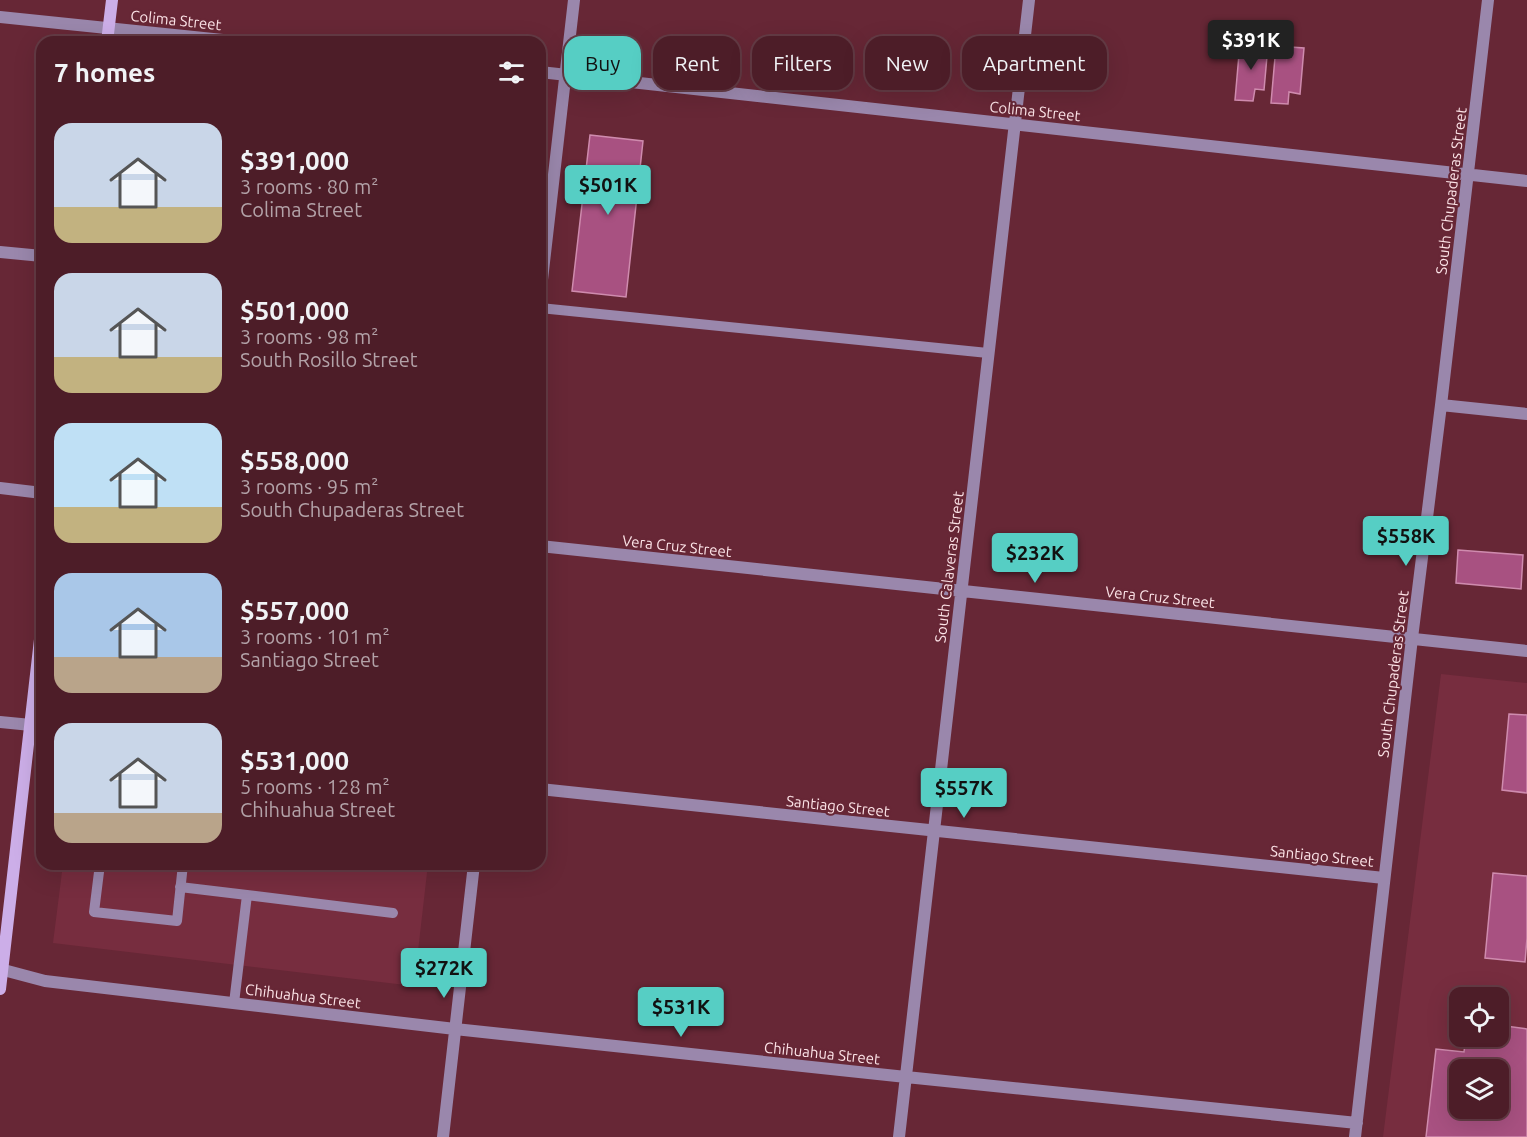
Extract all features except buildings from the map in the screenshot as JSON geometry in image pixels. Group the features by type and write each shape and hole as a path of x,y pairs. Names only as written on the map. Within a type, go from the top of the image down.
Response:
{"main road":[{"path":"108,36 112,0"},
{"path":"0,989 36,678"}],"street":[{"path":"570,36 574,0"},
{"name":"South Calaveras Street","path":"899,1137 1029,0"},
{"name":"South Chupaderas Street","path":"1355,1137 1488,0"},
{"name":"Colima Street","path":"0,17 181,36"},
{"name":"Colima Street","path":"546,72 564,74"},
{"name":"Colima Street","path":"641,82 1527,181"},
{"path":"546,246 564,90"},
{"path":"0,252 36,255"},
{"path":"1441,405 1527,414"},
{"path":"0,488 36,492"},
{"name":"Vera Cruz Street","path":"546,547 1527,651"},
{"path":"0,722 31,725"},
{"name":"Santiago Street","path":"546,790 1384,878"},
{"path":"443,1137 473,870"},
{"name":"Chihuahua Street","path":"1,969 45,981 455,1029 1357,1123"}],"lane":[{"path":"546,309 988,354"},
{"path":"99,870 94,912 177,921 182,870"},
{"path":"180,887 393,913"},
{"path":"234,1003 248,895"}],"shaded area":[{"path":"1441,674 1527,683 1527,1137 1383,1137"},
{"path":"62,870 427,870 414,986 53,943"}]}
